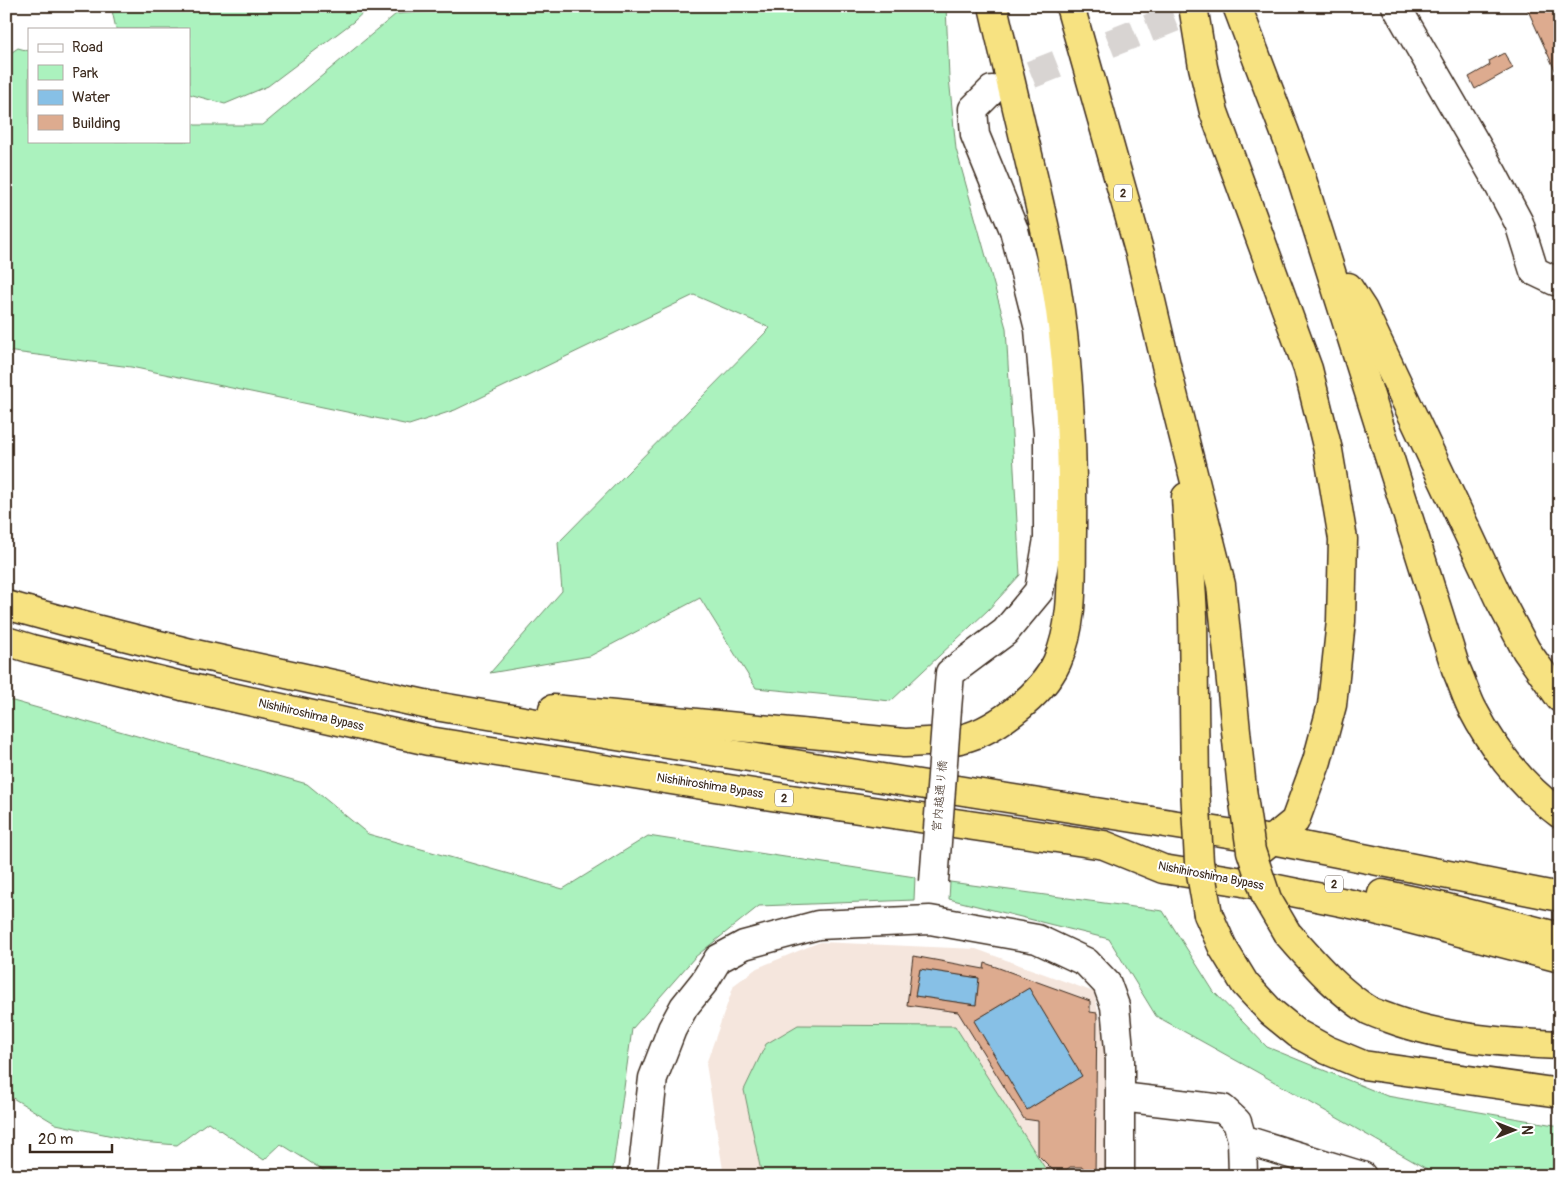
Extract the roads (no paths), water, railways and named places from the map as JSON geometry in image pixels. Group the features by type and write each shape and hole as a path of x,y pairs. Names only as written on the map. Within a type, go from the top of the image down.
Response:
{"highway":[{"path":"299,676 345,685 428,696 904,743 955,740 980,731 1003,719 1024,703 1042,684 1056,663 1066,635 1069,609 1072,490 1071,421 1066,352 1056,284 993,6"},
{"name":"2","path":"1070,6 1140,254 1221,585 1242,789 1251,852 1266,899 1286,933 1331,981 1371,1011 1414,1028 1470,1037 1560,1045"},
{"path":"1193,6 1203,67 1214,112 1308,369 1328,450 1343,539 1342,620 1332,704 1317,762 1295,821 1241,865"},
{"path":"1238,6 1291,148 1324,247 1456,669 1471,707 1491,742 1516,775 1560,814"},
{"path":"1324,247 1363,310 1499,599 1526,650 1560,698"},
{"path":"1170,382 1184,474 1193,607 1195,788 1199,862 1208,914 1223,948 1245,984 1271,1012 1298,1034 1327,1050 1363,1065 1560,1093"},
{"path":"6,605 77,625 195,654 429,705 1272,840 1560,897"},
{"name":"Nishihiroshima Bypass","path":"6,641 182,686 429,741 747,792 1104,846 1162,869 1243,882 1356,905 1560,958"},
{"name":"2","path":"1104,846 1241,865 1443,906 1560,937"},
{"path":"1468,879 1560,909"}],"street":[{"path":"1396,6 1493,174 1519,224 1534,271 1555,281 1560,281"},
{"name":"宮内越通り橋","path":"930,920 950,672 1005,632 1040,591 1048,539 1048,433 1040,329 1014,230 975,135 973,109 992,90"},
{"path":"642,1176 653,1078 672,1029 684,1007 704,982 718,959 744,945 818,925 930,920 1037,939 1086,962 1107,984 1115,1006 1121,1097 1120,1176"},
{"path":"1121,1097 1223,1109 1237,1122 1242,1139 1242,1176"},
{"path":"1242,1139 1362,1176"}],"water":[{"path":"920,969 979,978 976,1005 915,996"},
{"path":"1029,988 1082,1076 1027,1110 974,1021"}],"tunnel":[{"path":"992,90 1205,6"}]}
